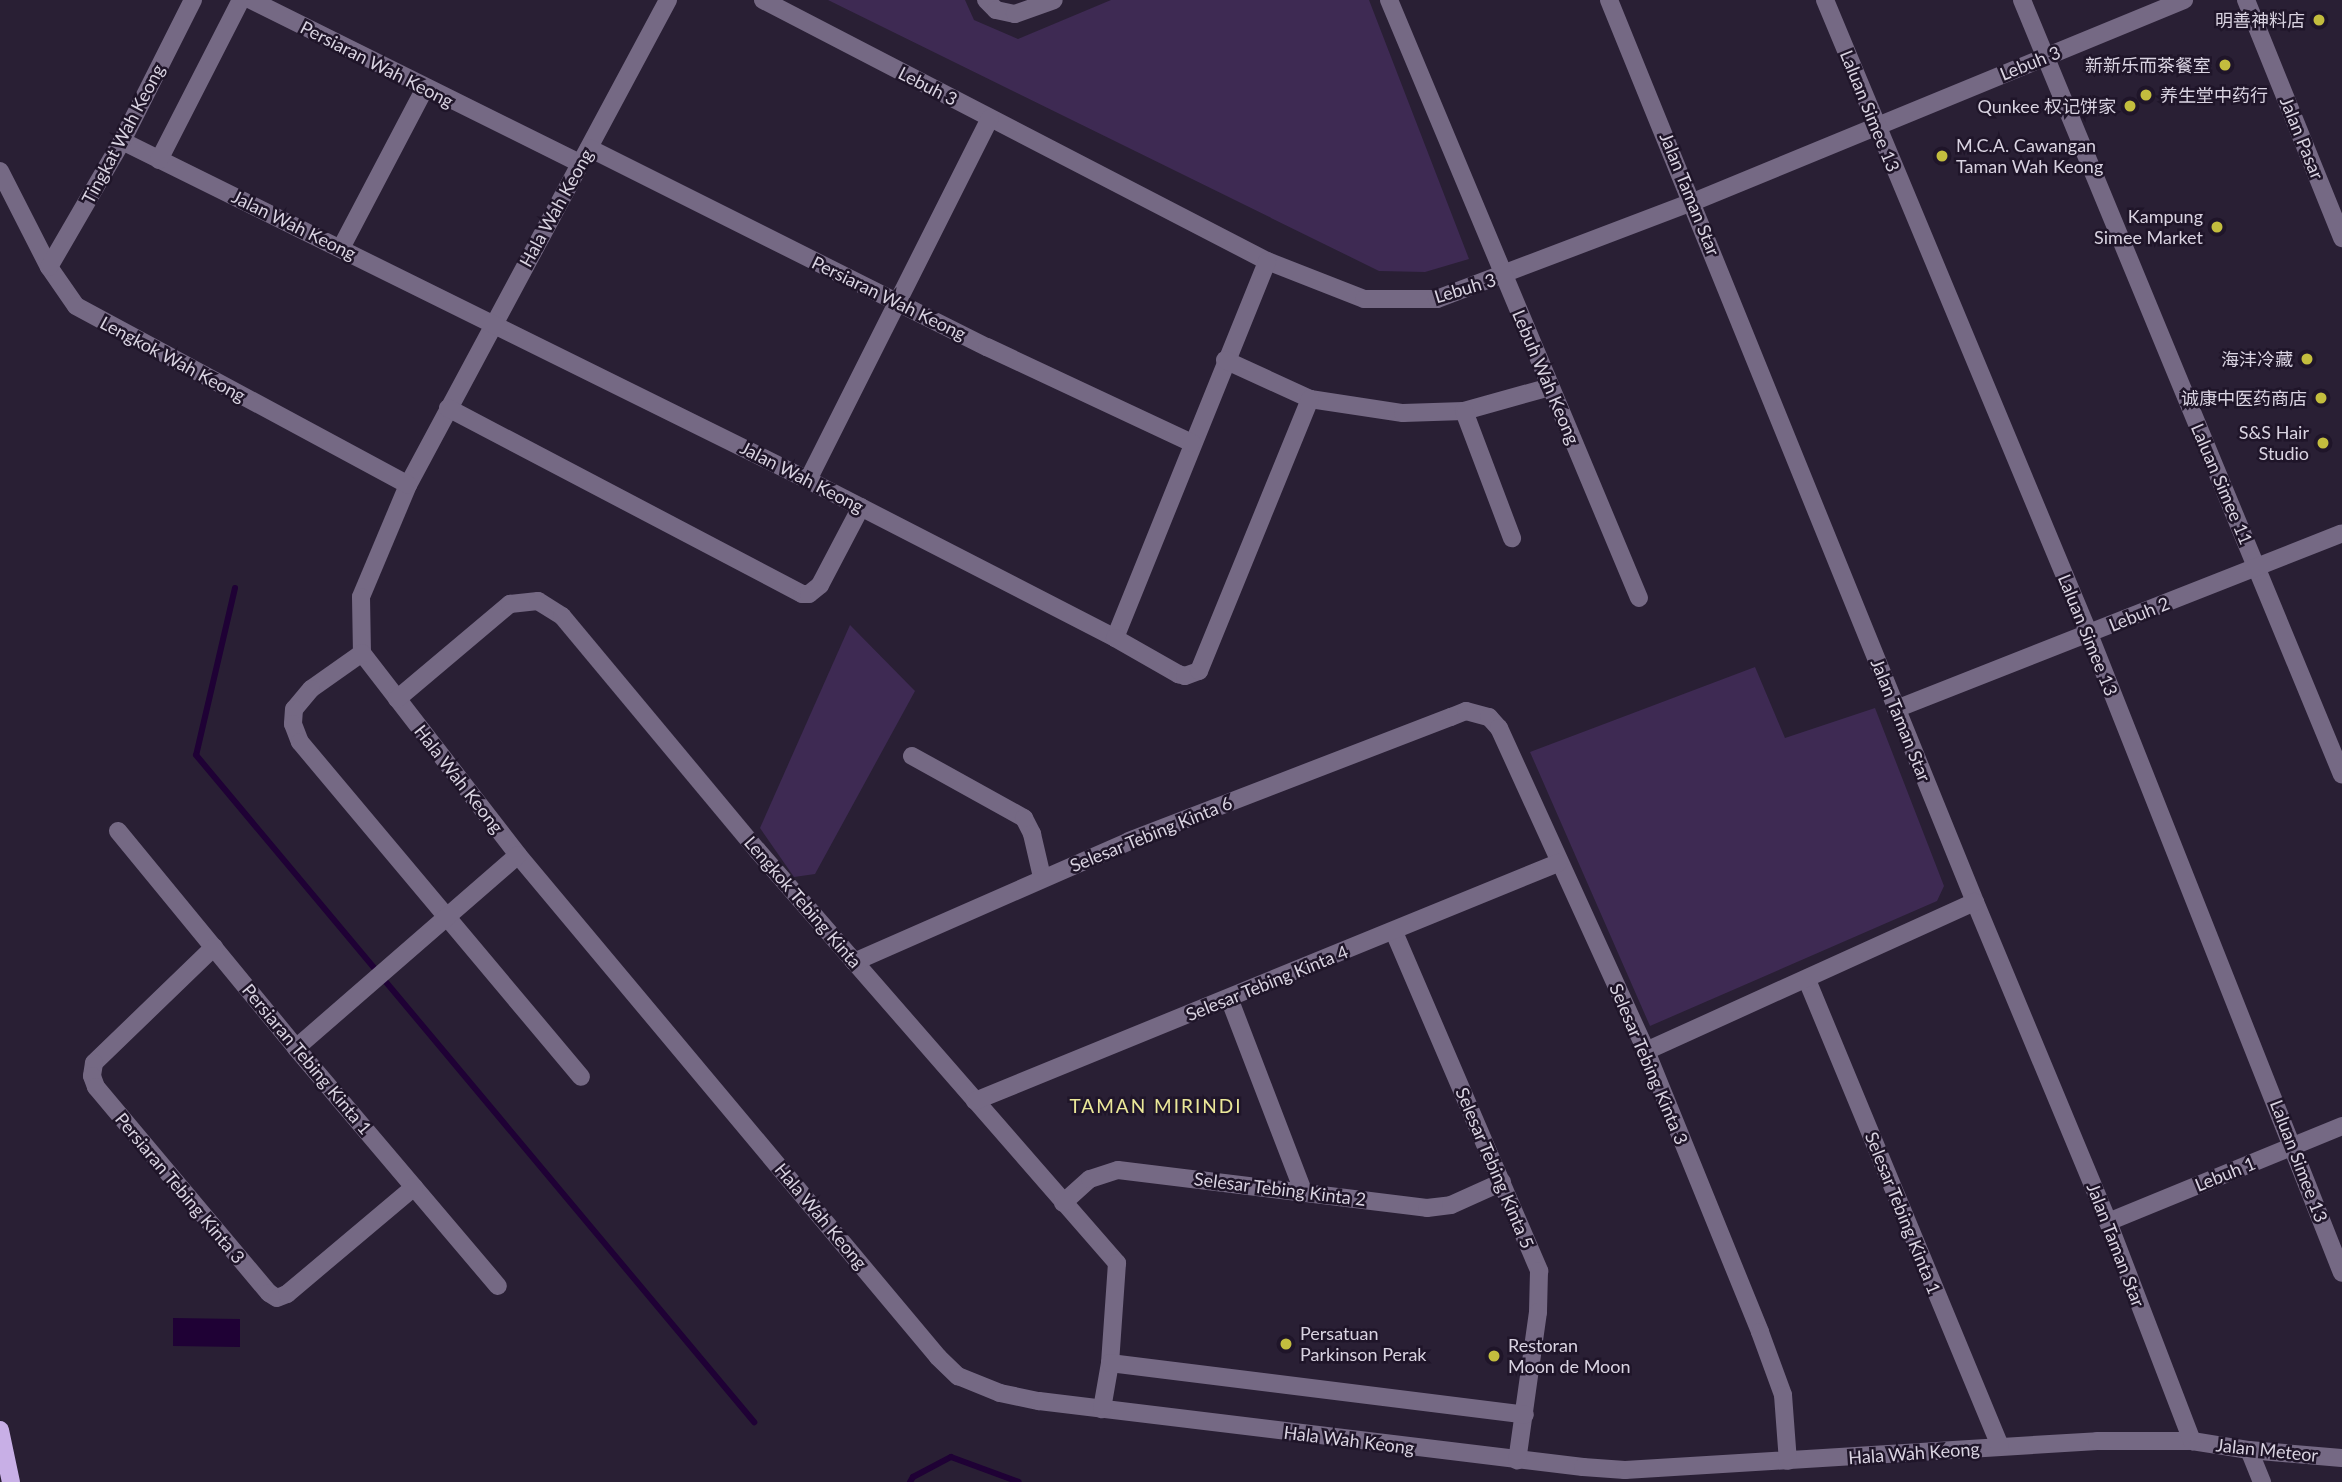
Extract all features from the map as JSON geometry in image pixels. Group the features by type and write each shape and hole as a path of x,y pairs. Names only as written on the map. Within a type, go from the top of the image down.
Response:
{"main road":[{"path":"0,1430 11,1481"}],"street":[{"name":"Tingkat Wah Keong","path":"49,267 122,141 193,0"},
{"path":"159,160 242,0"},
{"name":"Persiaran Wah Keong","path":"251,0 425,88 584,155 1192,443"},
{"name":"Hala Wah Keong","path":"668,0 408,485 361,597 362,653 518,855 930,1347 958,1376 1000,1393 1102,1409 1517,1461 1626,1469 2097,1441 2192,1441"},
{"name":"Lebuh 3","path":"762,0 1267,261 1364,299 1437,299 1503,276 1693,202 2184,0"},
{"path":"986,0 996,10 1015,14 1054,0"},
{"name":"Lebuh Wah Keong","path":"1389,0 1639,598"},
{"name":"Jalan Taman Star","path":"1609,0 1896,709 2108,1222 2192,1441"},
{"name":"Laluan Simee 13","path":"1825,0 2089,635 2342,1273"},
{"name":"Laluan Simee 11","path":"2022,0 2342,775"},
{"name":"Jalan Pasar","path":"2246,0 2342,237"},
{"path":"341,248 425,88"},
{"path":"808,480 990,118"},
{"name":"Jalan Wah Keong","path":"122,141 808,480 1185,676 1199,671 1310,399"},
{"name":"Lengkok Wah Keong","path":"0,171 49,267 76,306 408,485"},
{"path":"1115,638 1267,261"},
{"path":"1225,360 1310,399 1403,413 1464,411 1550,387"},
{"path":"448,408 802,594 809,594 820,585 861,507"},
{"path":"1464,411 1513,538"},
{"name":"Lebuh 2","path":"1896,709 2342,533"},
{"name":"Lengkok Tebing Kinta","path":"397,699 510,604 524,600 551,607 854,962 1117,1263 1110,1363 1102,1409"},
{"path":"362,653 311,689 294,709 293,724 300,742 448,915 581,1077"},
{"name":"Selesar Tebing Kinta 3","path":"1451,717 1466,711 1478,712 1489,717 1499,728 1558,863 1646,1051 1783,1395 1788,1461"},
{"name":"Selesar Tebing Kinta 6","path":"854,962 1042,877 1451,717"},
{"path":"912,756 1024,818 1032,834 1042,877"},
{"name":"Persiaran Tebing Kinta 1","path":"118,831 296,1048 498,1286"},
{"path":"296,1048 518,855"},
{"name":"Selesar Tebing Kinta 4","path":"975,1101 1558,863"},
{"path":"1646,1051 1975,902"},
{"name":"Selesar Tebing Kinta 5","path":"1394,932 1502,1182 1540,1278 1525,1415 1517,1461"},
{"name":"Persiaran Tebing Kinta 3","path":"214,947 94,1063 92,1076 105,1098 269,1293 277,1298 287,1294 414,1187"},
{"name":"Selesar Tebing Kinta 1","path":"1807,980 2000,1446"},
{"path":"1229,998 1304,1193"},
{"name":"Lebuh 1","path":"2108,1222 2342,1126"},
{"name":"Selesar Tebing Kinta 2","path":"1063,1203 1090,1179 1118,1170 1439,1208 1502,1182"},
{"path":"1110,1363 1525,1415"},
{"name":"Jalan Meteor","path":"2192,1441 2249,1450 2342,1458"},
{"path":"2249,1450 2262,1482"}],"shaded area":[{"path":"828,0 965,0 974,20 1018,39 1111,0 1369,0 1469,259 1425,272 1379,271"},
{"path":"850,625 915,691 815,874 794,877 760,828"},
{"path":"1755,667 1785,738 1875,708 1944,886 1937,901 1650,1026 1530,752"},
{"path":"173,1318 240,1319 240,1347 173,1346"}],"waterway":[{"path":"235,588 196,755 754,1422"},
{"path":"910,1482 913,1477 951,1457 1019,1482"}],"place":[{"name":"明善神料店","path":"2319,20"},
{"name":"新新乐而茶餐室","path":"2225,65"},
{"name":"养生堂中药行","path":"2146,95"},
{"name":"Qunkee 权记饼家","path":"2130,106"},
{"name":"M.C.A. Cawangan Taman Wah Keong","path":"1942,156"},
{"name":"Kampung Simee Market","path":"2217,227"},
{"name":"海沣冷藏","path":"2307,359"},
{"name":"诚康中医药商店","path":"2321,398"},
{"name":"S&S Hair Studio","path":"2323,443"},
{"name":"Persatuan Parkinson Perak","path":"1286,1344"},
{"name":"Restoran Moon de Moon","path":"1494,1356"}],"district":[{"name":"TAMAN MIRINDI","path":"1156,1106"}]}
